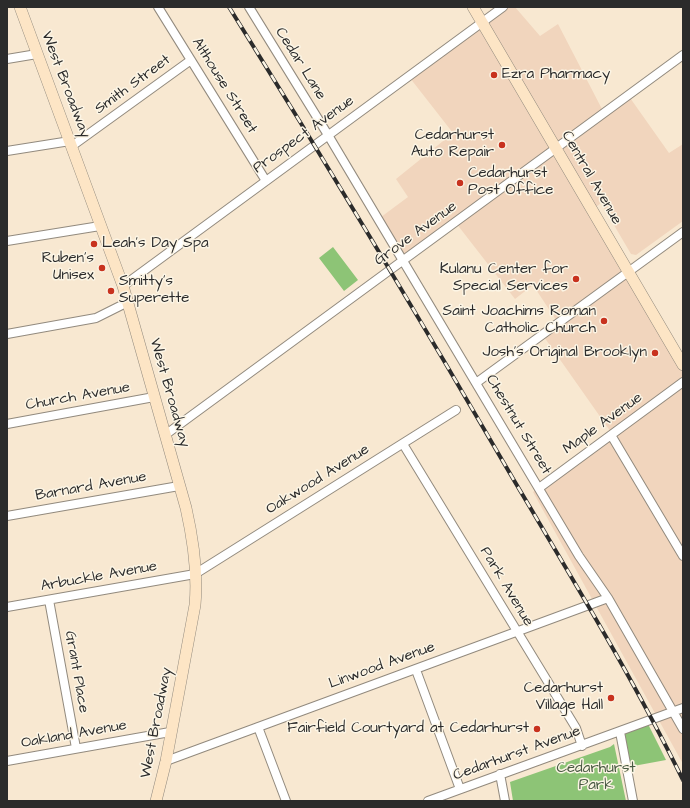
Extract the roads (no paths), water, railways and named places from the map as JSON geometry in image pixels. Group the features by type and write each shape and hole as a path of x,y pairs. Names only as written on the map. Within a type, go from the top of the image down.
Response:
{"main road":[{"name":"Central Avenue","path":"473,7 683,365"},
{"name":"West Broadway","path":"22,8 37,54 123,286 180,486 191,533 195,574 195,605 170,732 166,761 156,801"}],"street":[{"name":"Althouse Street","path":"158,7 266,180"},
{"name":"Cedar Lane","path":"249,7 328,135"},
{"name":"Prospect Avenue","path":"123,286 503,7"},
{"path":"7,59 37,54"},
{"name":"Grove Avenue","path":"165,435 683,55"},
{"name":"Smith Street","path":"71,143 191,60"},
{"name":"Chestnut Street","path":"328,135 579,556 608,598 683,729"},
{"path":"7,151 71,143"},
{"path":"7,241 100,226"},
{"path":"476,383 683,232"},
{"path":"7,334 96,318 128,302"},
{"name":"Maple Avenue","path":"539,488 683,382"},
{"name":"Church Avenue","path":"7,424 154,397"},
{"name":"Oakwood Avenue","path":"195,574 456,410"},
{"path":"611,435 683,556"},
{"name":"Park Avenue","path":"403,444 576,728 582,746"},
{"name":"Barnard Avenue","path":"7,516 180,486"},
{"name":"Arbuckle Avenue","path":"7,607 195,574"},
{"name":"Linwood Avenue","path":"166,761 608,598"},
{"name":"Grant Place","path":"49,600 76,748"},
{"path":"416,670 460,789"},
{"name":"Cedarhurst Avenue","path":"428,801 683,708"},
{"path":"258,727 286,801"},
{"name":"Oakland Avenue","path":"7,761 170,732"},
{"path":"620,732 633,801"},
{"path":"500,774 505,801"}],"railway":[{"path":"229,7 374,243 445,362 623,667 683,780"}],"place":[{"name":"Ezra Pharmacy","path":"494,75"},
{"name":"Cedarhurst Auto Repair","path":"502,145"},
{"name":"Cedarhurst Post Office","path":"460,183"},
{"name":"Leah's Day Spa","path":"94,244"},
{"name":"Ruben's Unisex","path":"102,268"},
{"name":"Kulanu Center for Special Services","path":"576,279"},
{"name":"Smitty's Superette","path":"111,291"},
{"name":"Saint Joachims Roman Catholic Church","path":"604,321"},
{"name":"Josh's Original Brooklyn","path":"655,353"},
{"name":"Cedarhurst Village Hall","path":"611,698"},
{"name":"Fairfield Courtyard at Cedarhurst","path":"537,729"}],"park label":[{"name":"Cedarhurst Park","path":"596,778"}]}
